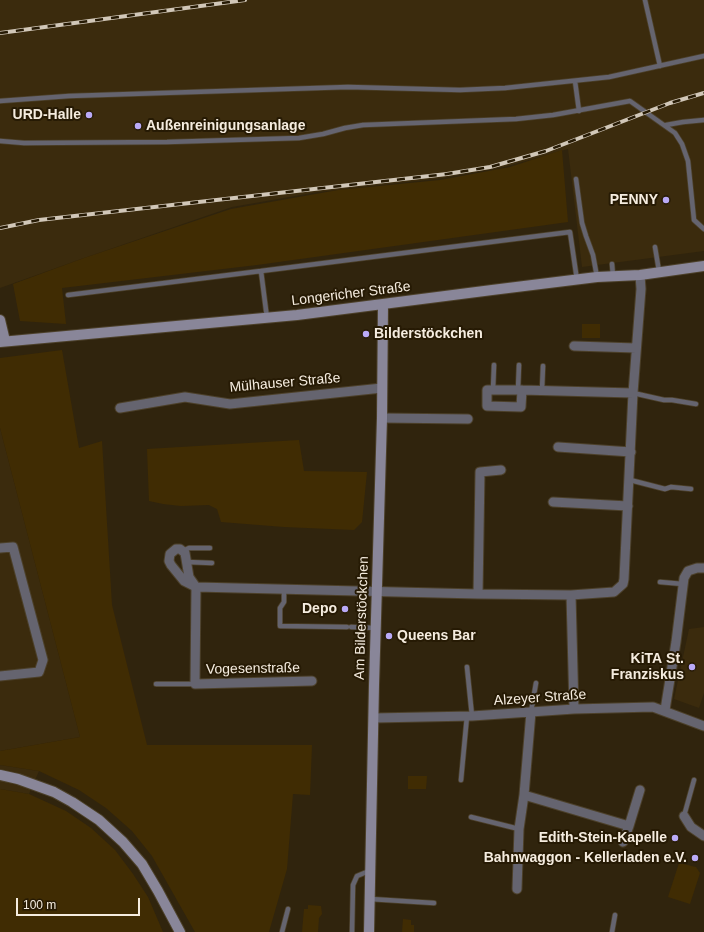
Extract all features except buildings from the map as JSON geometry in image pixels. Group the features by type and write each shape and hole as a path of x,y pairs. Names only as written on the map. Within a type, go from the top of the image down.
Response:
{"street":[{"name":"Longericher Straße","path":"3,342 267,318 577,280 640,275 659,271 704,266"},
{"path":"184,551 176,549 172,551 169,561 184,580 196,587 478,594 571,595 614,592 623,584 624,579 636,348 641,289 640,275"},
{"name":"Am Bilderstöckchen","path":"370,932 382,418 383,304"},
{"path":"0,320 3,342"},
{"path":"574,346 636,348"},
{"name":"Mülhauser Straße","path":"120,408 184,397 230,404 382,388"},
{"path":"520,390 521,407 487,406 487,390 520,390 542,390 634,393"},
{"path":"382,418 468,419"},
{"path":"558,447 631,452"},
{"path":"478,594 480,472 501,470"},
{"path":"554,502 628,506"},
{"path":"0,548 13,547 43,660 42,667 39,672 0,676"},
{"name":"Vogesenstraße","path":"184,551 189,577 196,587 195,684 312,682"},
{"path":"665,710 684,578 688,571 704,568"},
{"path":"571,595 574,709"},
{"name":"Alzeyer Straße","path":"374,718 469,716 574,709 653,707 665,710 704,726"},
{"path":"517,889 519,829 524,795 531,712"},
{"path":"0,775 25,781 54,792 99,820 123,842 142,864 155,884 178,929"},
{"path":"623,842 640,790"},
{"path":"524,795 629,826"},
{"path":"684,816 691,827 704,836"}],"lane":[{"path":"645,0 660,66"},
{"path":"0,101 69,96 348,87 505,88 625,74 704,56"},
{"path":"575,81 579,111"},
{"path":"0,141 32,143 167,142 299,138 363,125 516,119 579,111 630,102 666,125 675,133 682,144 688,161 694,220 704,229"},
{"path":"666,125 704,120"},
{"path":"576,179 582,223 593,255 597,278"},
{"path":"68,295 570,232 577,280"},
{"path":"655,247 659,271"},
{"path":"612,264 613,276"},
{"path":"261,271 267,318"},
{"path":"493,390 494,364"},
{"path":"519,365 520,390"},
{"path":"542,390 543,366"},
{"path":"634,393 664,400 696,404"},
{"path":"630,480 665,489 671,487 691,489"},
{"path":"184,551 189,548 210,548"},
{"path":"187,562 212,563"},
{"path":"660,582 683,584"},
{"path":"284,590 284,602 280,608 280,626 376,628"},
{"path":"461,780 469,716 467,667"},
{"path":"531,712 536,683"},
{"path":"156,684 195,684"},
{"path":"684,816 694,780"},
{"path":"471,817 519,829"},
{"path":"352,932 353,885 357,876 371,871"},
{"path":"370,899 434,903"},
{"path":"282,932 288,908"},
{"path":"612,932 615,915"}],"shaded area":[{"path":"0,0 704,0 704,251 582,267 568,149 504,167 443,178 318,192 232,207 0,288"},
{"path":"562,150 568,222 257,265 62,288 66,324 20,321 13,284 84,258 231,209 338,190 440,180 510,167"},
{"path":"582,324 600,324 600,338 582,338"},
{"path":"62,350 79,448 102,441 112,605 147,745 312,745 310,795 293,794 287,869 269,932 195,932 152,856 132,831 106,808 79,790 39,771 0,765 0,751 80,737 0,428 0,358"},
{"path":"0,428 80,737 0,751"},
{"path":"299,440 304,471 367,472 362,522 354,530 284,527 221,522 217,509 209,505 181,506 149,501 147,449"},
{"name":"KiTA St. Franziskus","path":"704,627 704,693 699,708 674,699 689,629"},
{"path":"0,765 39,771 29,794 0,789"},
{"path":"408,776 427,776 426,789 408,789"},
{"path":"0,789 29,794 66,811 91,828 115,850 133,874 148,897 163,932 0,932"},
{"path":"679,863 696,867 700,873 690,904 668,897"},
{"path":"308,905 321,906 322,914 319,918 318,932 302,932 304,909 308,909"},
{"path":"403,919 411,920 411,925 414,925 414,932 402,932"}],"railway":[{"path":"0,33 245,0"},
{"path":"0,228 39,220 447,174 490,167 546,151 670,103 704,93"}],"place":[{"name":"URD-Halle","path":"89,115"},
{"name":"Außenreinigungsanlage","path":"138,126"},
{"name":"PENNY","path":"666,200"},
{"name":"Bilderstöckchen","path":"366,334"},
{"name":"Depo","path":"345,609"},
{"name":"Queens Bar","path":"389,636"},
{"name":"KiTA St. Franziskus","path":"692,667"},
{"name":"Edith-Stein-Kapelle","path":"675,838"},
{"name":"Bahnwaggon - Kellerladen e.V.","path":"695,858"}]}
